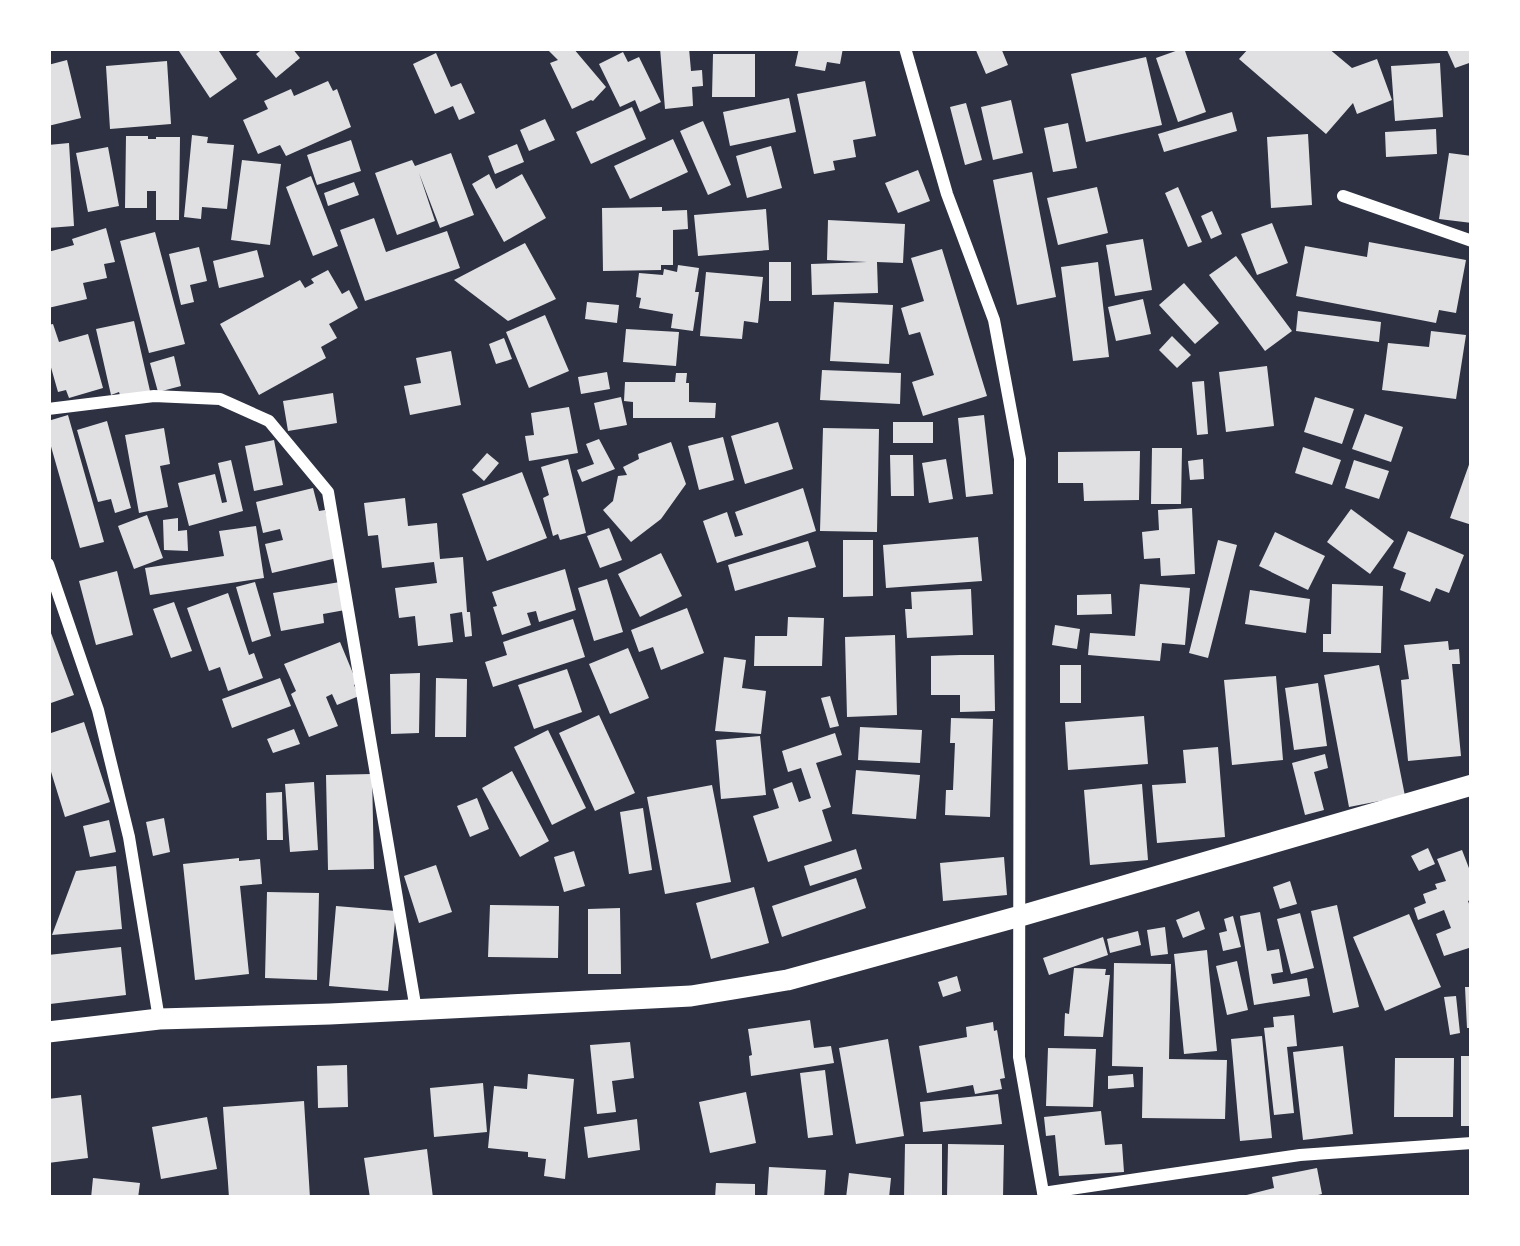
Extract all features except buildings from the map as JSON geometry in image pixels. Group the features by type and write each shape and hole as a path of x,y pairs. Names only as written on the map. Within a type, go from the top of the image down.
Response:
{"street":[{"path":"905,48 947,194 994,320 1020,459 1019,1057 1043,1195 1300,1155 1472,1142"},
{"path":"1343,196 1472,241"},
{"path":"48,409 154,396 220,399 269,421 328,492 416,1010"},
{"path":"48,564 98,710 129,837 159,1019"},
{"path":"48,1032 159,1019 691,996 787,980 1472,785"}]}
